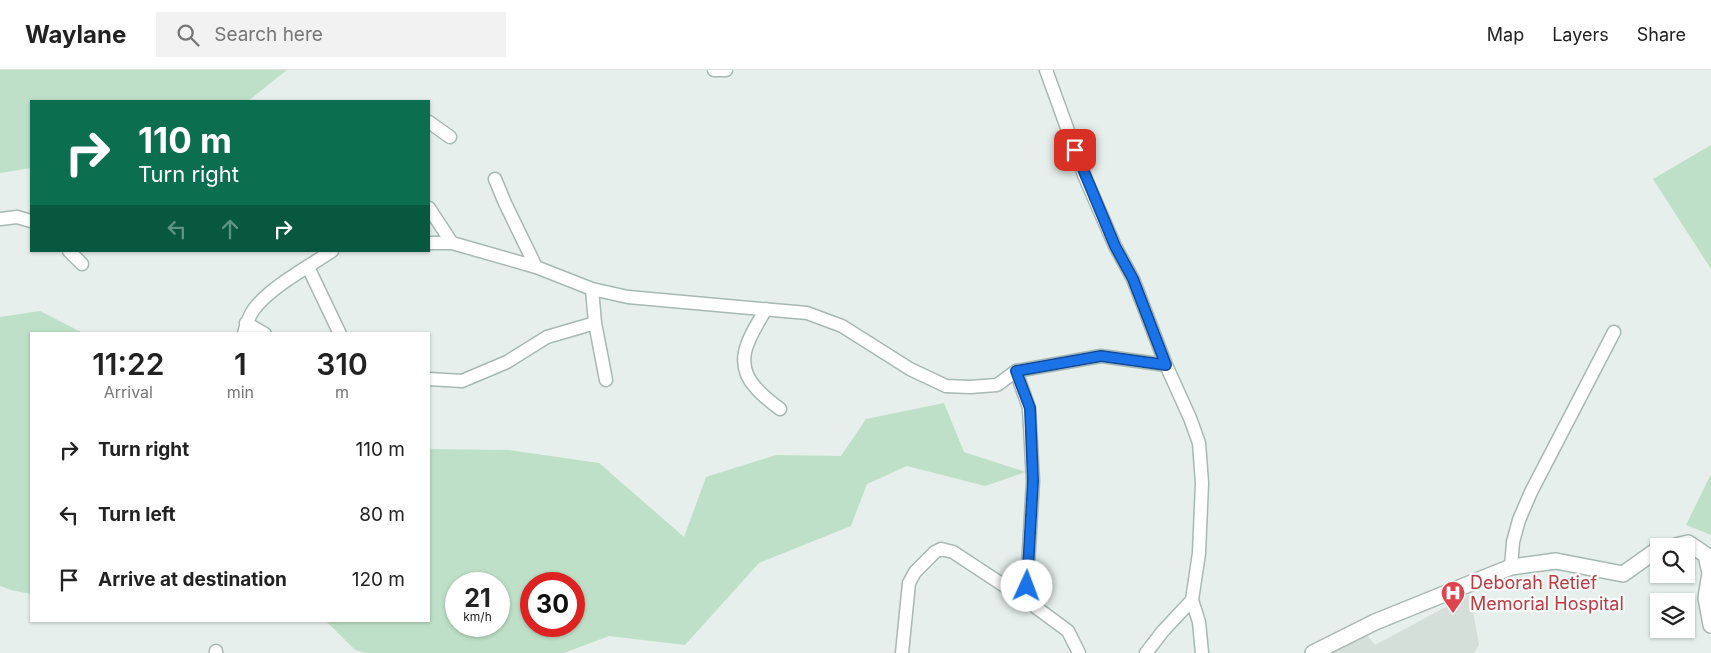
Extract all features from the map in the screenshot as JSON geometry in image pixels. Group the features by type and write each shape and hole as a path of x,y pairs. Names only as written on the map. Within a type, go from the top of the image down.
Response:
{"street":[{"path":"714,70 726,70"},
{"path":"1046,70 1084,175 1115,246 1133,279 1199,443 1202,483 1199,553 1192,600 1199,622 1202,653"},
{"path":"430,123 450,137"},
{"path":"495,179 536,266"},
{"path":"430,210 452,243"},
{"path":"0,219 17,217 30,221"},
{"path":"430,243 452,243 536,266 592,289 628,298 807,313 842,326 910,369 946,386 997,385 1016,371 1101,356 1166,365"},
{"path":"70,252 82,264"},
{"path":"258,332 245,328 253,310 263,299 330,252"},
{"path":"308,267 339,332"},
{"path":"592,289 595,323 606,380"},
{"path":"766,309 748,338 744,352 744,366 748,378 755,388 780,409"},
{"path":"430,379 462,381 507,362 547,337 595,323"},
{"path":"1511,567 1513,542 1519,520 1531,492 1614,332"},
{"path":"1016,371 1030,408 1033,481 1026,600"},
{"path":"1695,548 1706,555 1710,573 1706,598 1711,625"},
{"path":"902,653 909,582 915,572 935,552 941,549 953,552 1026,600 1068,631 1078,653"},
{"path":"1313,653 1376,622 1511,567 1556,561 1624,574 1650,555"},
{"path":"1146,653 1163,631 1192,600"}],"shaded area":[{"name":"Deborah Retief Memorial Hospital","path":"1470,594 1479,645 1474,653 1327,653 1366,634 1375,645"}],"green space":[{"path":"0,70 287,70 249,100 30,100 30,168 0,173"},
{"path":"1711,145 1711,269 1653,179"},
{"path":"40,311 81,332 30,332 30,594 0,586 0,317"},
{"path":"944,403 964,452 1026,472 985,486 907,466 867,484 851,526 759,563 685,645 609,636 564,653 366,653 355,650 327,622 430,622 430,449 509,450 599,463 684,537 706,477 776,455 841,456 866,419"},
{"path":"1711,474 1711,535 1686,525"}],"place":[{"name":"Deborah Retief Memorial Hospital","path":"1453,614"}],"route":[{"path":"1027,586 1033,481 1030,408 1016,371 1101,356 1166,365 1133,279 1115,246 1075,150"}]}
